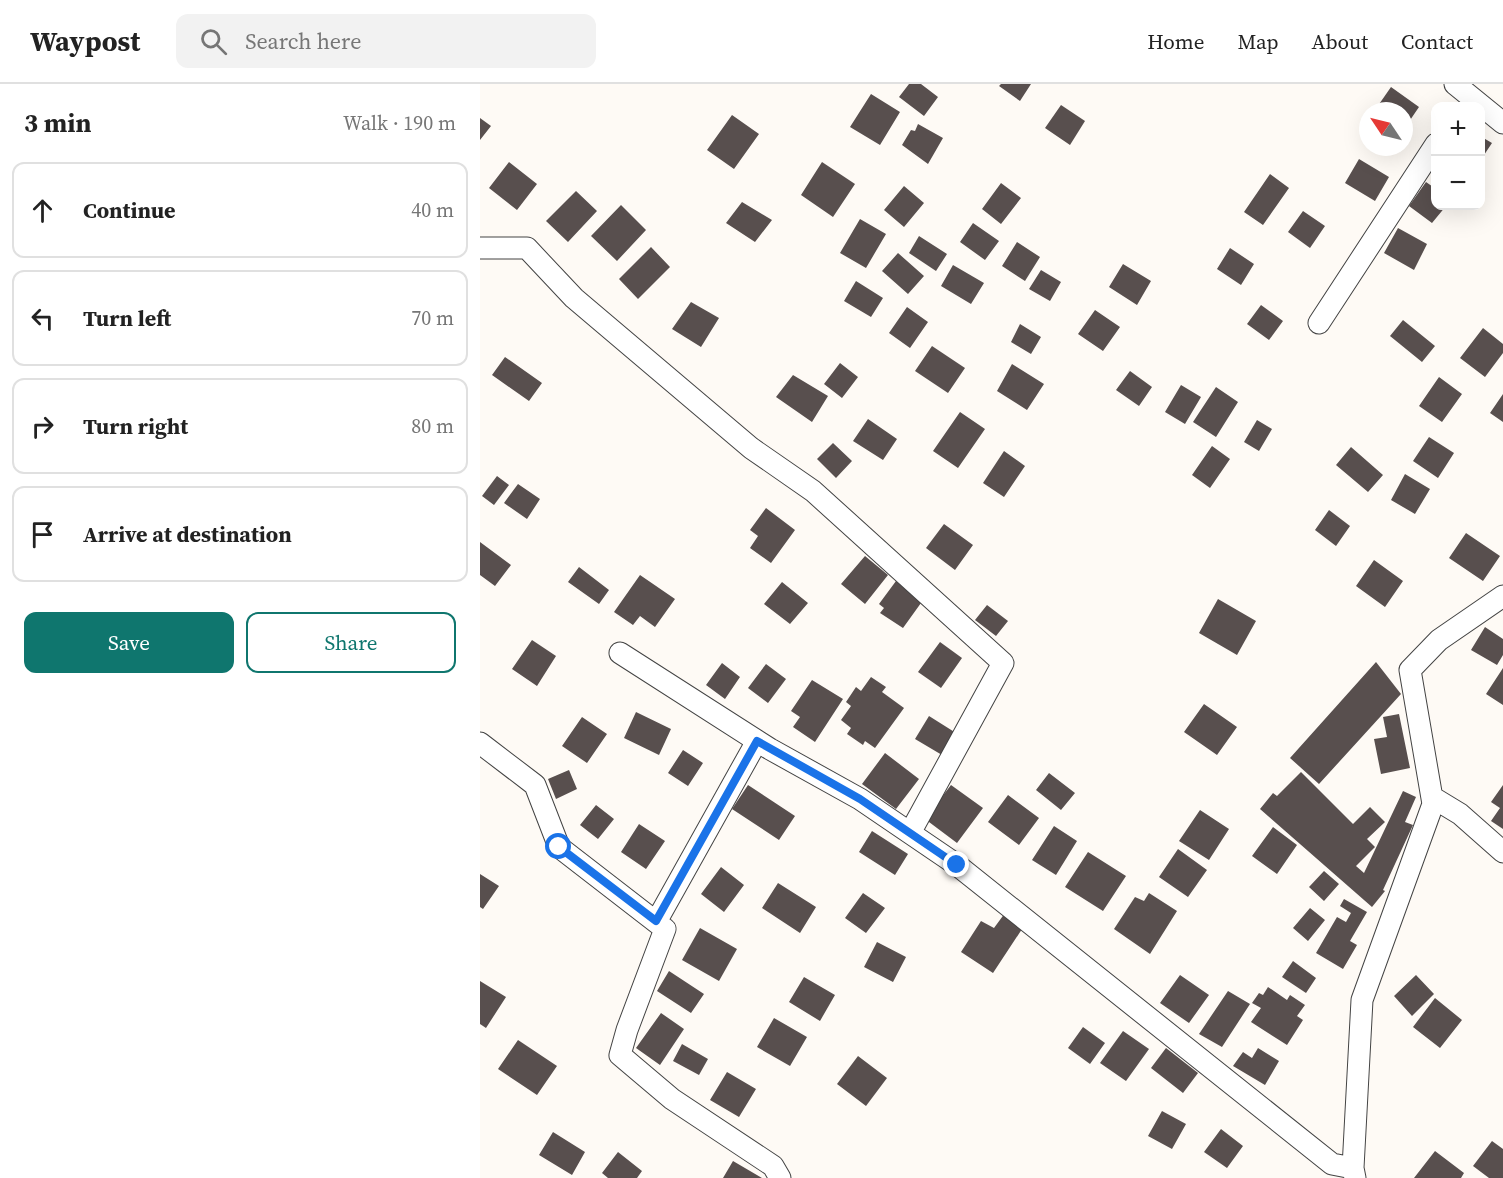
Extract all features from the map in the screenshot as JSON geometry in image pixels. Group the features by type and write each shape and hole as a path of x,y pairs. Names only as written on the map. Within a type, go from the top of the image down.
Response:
{"street":[{"path":"1461,95 1503,123"},
{"path":"1319,323 1431,152"},
{"path":"480,248 527,248 574,298 751,448 813,492 1003,663 910,833"},
{"path":"620,653 757,741 860,799 957,865 1332,1164 1354,1173 1362,1000 1433,804 1410,670 1439,640 1503,596"},
{"path":"656,921 757,741"},
{"path":"480,743 535,785 559,847 665,929 620,1054 672,1099 772,1166 780,1178"},
{"path":"1432,797 1460,814 1503,852"}],"building":[{"path":"909,84 921,84 938,97 924,116 899,97"},
{"path":"1001,84 1031,84 1020,101 999,86"},
{"path":"1391,87 1412,102 1381,102"},
{"path":"871,94 900,112 880,145 850,127"},
{"path":"1413,103 1419,107 1413,116"},
{"path":"1061,105 1085,121 1070,145 1045,128"},
{"path":"732,115 759,134 734,169 707,150"},
{"path":"480,118 491,126 480,140"},
{"path":"918,124 943,138 928,164 902,145 911,130 915,131"},
{"path":"1485,139 1492,143 1485,154"},
{"path":"1359,159 1389,177 1375,201 1345,183"},
{"path":"509,162 537,184 517,210 489,188"},
{"path":"822,162 855,184 833,217 801,195"},
{"path":"1270,174 1289,188 1263,225 1244,212"},
{"path":"1426,182 1431,186 1431,210 1443,210 1432,223 1409,206"},
{"path":"1001,183 1021,198 1001,224 982,209"},
{"path":"904,186 924,203 904,227 884,210"},
{"path":"576,191 597,211 568,242 546,221"},
{"path":"742,202 772,220 755,242 726,223"},
{"path":"621,205 646,230 617,261 591,236"},
{"path":"1303,211 1325,226 1310,248 1288,232"},
{"path":"860,219 886,234 866,268 840,253"},
{"path":"973,223 999,241 985,260 960,242"},
{"path":"1398,228 1427,244 1414,270 1384,253"},
{"path":"919,236 947,254 936,271 909,253"},
{"path":"1017,242 1040,257 1025,281 1002,266"},
{"path":"651,247 670,267 638,299 619,279"},
{"path":"1230,248 1254,264 1241,285 1217,269"},
{"path":"898,253 924,276 908,294 882,271"},
{"path":"1123,264 1151,281 1137,305 1109,287"},
{"path":"953,265 984,283 971,304 941,286"},
{"path":"1041,270 1061,282 1050,301 1029,289"},
{"path":"856,281 883,298 871,317 844,301"},
{"path":"691,302 719,318 701,347 672,329"},
{"path":"1261,305 1283,321 1269,340 1247,324"},
{"path":"907,307 928,322 910,348 889,333"},
{"path":"1095,310 1120,327 1103,351 1078,334"},
{"path":"1403,320 1435,346 1422,362 1390,336"},
{"path":"1020,324 1041,337 1031,354 1011,342"},
{"path":"1483,328 1503,344 1503,353 1485,377 1460,358"},
{"path":"932,346 965,368 948,393 915,371"},
{"path":"505,357 542,383 529,401 492,375"},
{"path":"840,363 858,377 842,398 824,384"},
{"path":"1012,364 1044,384 1027,410 997,391"},
{"path":"1130,371 1152,387 1139,406 1116,390"},
{"path":"793,375 828,396 812,422 776,397"},
{"path":"1439,377 1462,394 1442,422 1419,406"},
{"path":"1181,385 1201,397 1185,424 1165,412"},
{"path":"1216,387 1238,402 1216,437 1193,422"},
{"path":"1503,394 1503,422 1490,413"},
{"path":"960,412 985,429 958,468 933,451"},
{"path":"868,419 897,439 883,460 853,441"},
{"path":"1257,420 1272,429 1259,451 1244,442"},
{"path":"1429,437 1454,453 1438,478 1413,461"},
{"path":"833,443 852,461 836,478 817,459"},
{"path":"1212,446 1230,459 1210,488 1192,475"},
{"path":"1351,447 1383,475 1368,492 1336,465"},
{"path":"1004,451 1025,466 1004,497 983,483"},
{"path":"1405,474 1430,489 1415,514 1391,500"},
{"path":"497,476 509,485 494,505 482,496"},
{"path":"518,484 540,499 527,519 504,503"},
{"path":"766,508 795,530 771,563 750,548 758,536 750,530"},
{"path":"1329,510 1350,526 1336,546 1315,530"},
{"path":"944,524 973,545 955,570 926,548"},
{"path":"1466,533 1500,556 1483,581 1449,558"},
{"path":"480,542 511,565 495,586 480,575"},
{"path":"865,556 888,575 865,604 841,584"},
{"path":"1374,560 1403,581 1385,607 1356,586"},
{"path":"579,567 609,590 599,604 568,582"},
{"path":"640,575 675,599 655,627 640,616 633,625 614,612"},
{"path":"896,581 921,603 903,628 880,613 884,608 879,604"},
{"path":"782,582 808,603 790,624 764,604"},
{"path":"1218,599 1256,621 1237,655 1199,633"},
{"path":"987,605 1008,621 996,636 975,620"},
{"path":"1485,627 1503,639 1503,655 1497,665 1471,650"},
{"path":"532,640 556,656 537,686 512,669"},
{"path":"940,642 962,658 941,688 918,672"},
{"path":"1376,662 1401,694 1319,784 1290,758"},
{"path":"722,663 740,677 725,699 706,685"},
{"path":"766,664 786,679 768,703 748,688"},
{"path":"1503,668 1503,705 1486,694"},
{"path":"871,677 886,687 882,692 904,708 875,748 865,741 863,745 847,734 851,728 841,720 851,706 846,702 856,687 861,691"},
{"path":"812,680 843,699 815,742 793,727 800,717 791,711"},
{"path":"1204,704 1237,727 1217,755 1184,732"},
{"path":"636,712 671,729 659,755 624,738"},
{"path":"1399,714 1410,768 1381,774 1374,739 1387,737 1383,717"},
{"path":"929,716 956,733 942,755 915,739"},
{"path":"582,717 607,734 587,763 562,746"},
{"path":"683,750 703,763 688,786 668,773"},
{"path":"885,753 919,779 896,809 862,784"},
{"path":"569,770 577,789 556,799 548,779"},
{"path":"1301,772 1353,824 1370,807 1385,822 1367,839 1375,847 1356,866 1364,873 1403,791 1416,797 1405,822 1413,825 1383,890 1385,891 1372,907 1260,809 1273,793 1277,796"},
{"path":"1049,773 1075,793 1061,810 1036,790"},
{"path":"748,785 795,816 779,840 732,809"},
{"path":"951,785 983,808 957,843 925,819"},
{"path":"1503,785 1503,829 1491,821 1500,808 1491,802"},
{"path":"1008,795 1039,818 1019,845 988,822"},
{"path":"596,805 614,819 598,839 580,825"},
{"path":"1200,810 1229,829 1209,860 1179,841"},
{"path":"639,824 665,841 646,869 621,852"},
{"path":"1054,826 1077,841 1056,875 1032,860"},
{"path":"1273,827 1297,845 1277,874 1252,856"},
{"path":"872,831 908,854 895,875 859,852"},
{"path":"1178,849 1207,870 1188,897 1159,877"},
{"path":"1088,852 1126,876 1103,911 1065,887"},
{"path":"721,867 744,885 724,912 701,894"},
{"path":"1324,871 1339,884 1324,901 1309,887"},
{"path":"480,874 499,886 483,909 480,907"},
{"path":"778,883 816,907 800,933 762,908"},
{"path":"863,893 885,908 866,933 845,918"},
{"path":"1149,893 1177,911 1150,954 1114,929 1135,897 1144,901"},
{"path":"1344,899 1367,912 1350,941 1357,945 1343,969 1316,953 1337,917 1346,922 1351,913 1340,906"},
{"path":"1310,908 1325,920 1308,941 1293,928"},
{"path":"1005,913 1024,926 993,973 961,952 981,921 994,928"},
{"path":"700,928 737,949 719,981 682,960"},
{"path":"877,942 906,957 893,982 864,967"},
{"path":"1293,961 1316,978 1306,993 1282,977"},
{"path":"669,971 704,994 691,1013 657,991"},
{"path":"1180,975 1209,995 1189,1023 1160,1003"},
{"path":"1416,975 1434,994 1412,1016 1394,996"},
{"path":"804,977 835,995 820,1021 789,1002"},
{"path":"480,981 506,997 486,1028 480,1024"},
{"path":"1268,987 1287,1000 1290,995 1305,1005 1297,1016 1303,1020 1287,1045 1251,1022 1261,1008 1252,1003 1259,993 1263,995"},
{"path":"1228,991 1250,1004 1222,1047 1199,1034"},
{"path":"1435,998 1462,1020 1440,1048 1413,1027"},
{"path":"661,1013 684,1029 660,1065 636,1048"},
{"path":"774,1018 807,1037 790,1066 757,1047"},
{"path":"1083,1027 1105,1043 1090,1064 1068,1048"},
{"path":"1123,1031 1149,1049 1126,1081 1100,1063"},
{"path":"518,1040 557,1066 537,1095 498,1069"},
{"path":"682,1044 708,1059 699,1075 673,1061"},
{"path":"1166,1048 1198,1073 1183,1093 1151,1068"},
{"path":"1258,1048 1279,1061 1265,1085 1233,1066 1243,1052 1252,1058"},
{"path":"858,1056 887,1078 866,1106 837,1084"},
{"path":"727,1072 756,1089 739,1117 710,1100"},
{"path":"1162,1111 1186,1124 1172,1149 1148,1136"},
{"path":"1221,1129 1243,1146 1227,1168 1204,1152"},
{"path":"553,1132 585,1152 572,1175 539,1155"},
{"path":"1492,1141 1503,1149 1503,1178 1489,1178 1473,1166"},
{"path":"1435,1151 1464,1173 1461,1178 1414,1178"},
{"path":"618,1152 642,1171 637,1178 608,1178 602,1173"},
{"path":"733,1161 762,1178 723,1178"}],"route":[{"path":"559,847 656,921 757,741 860,799 957,865"}]}
